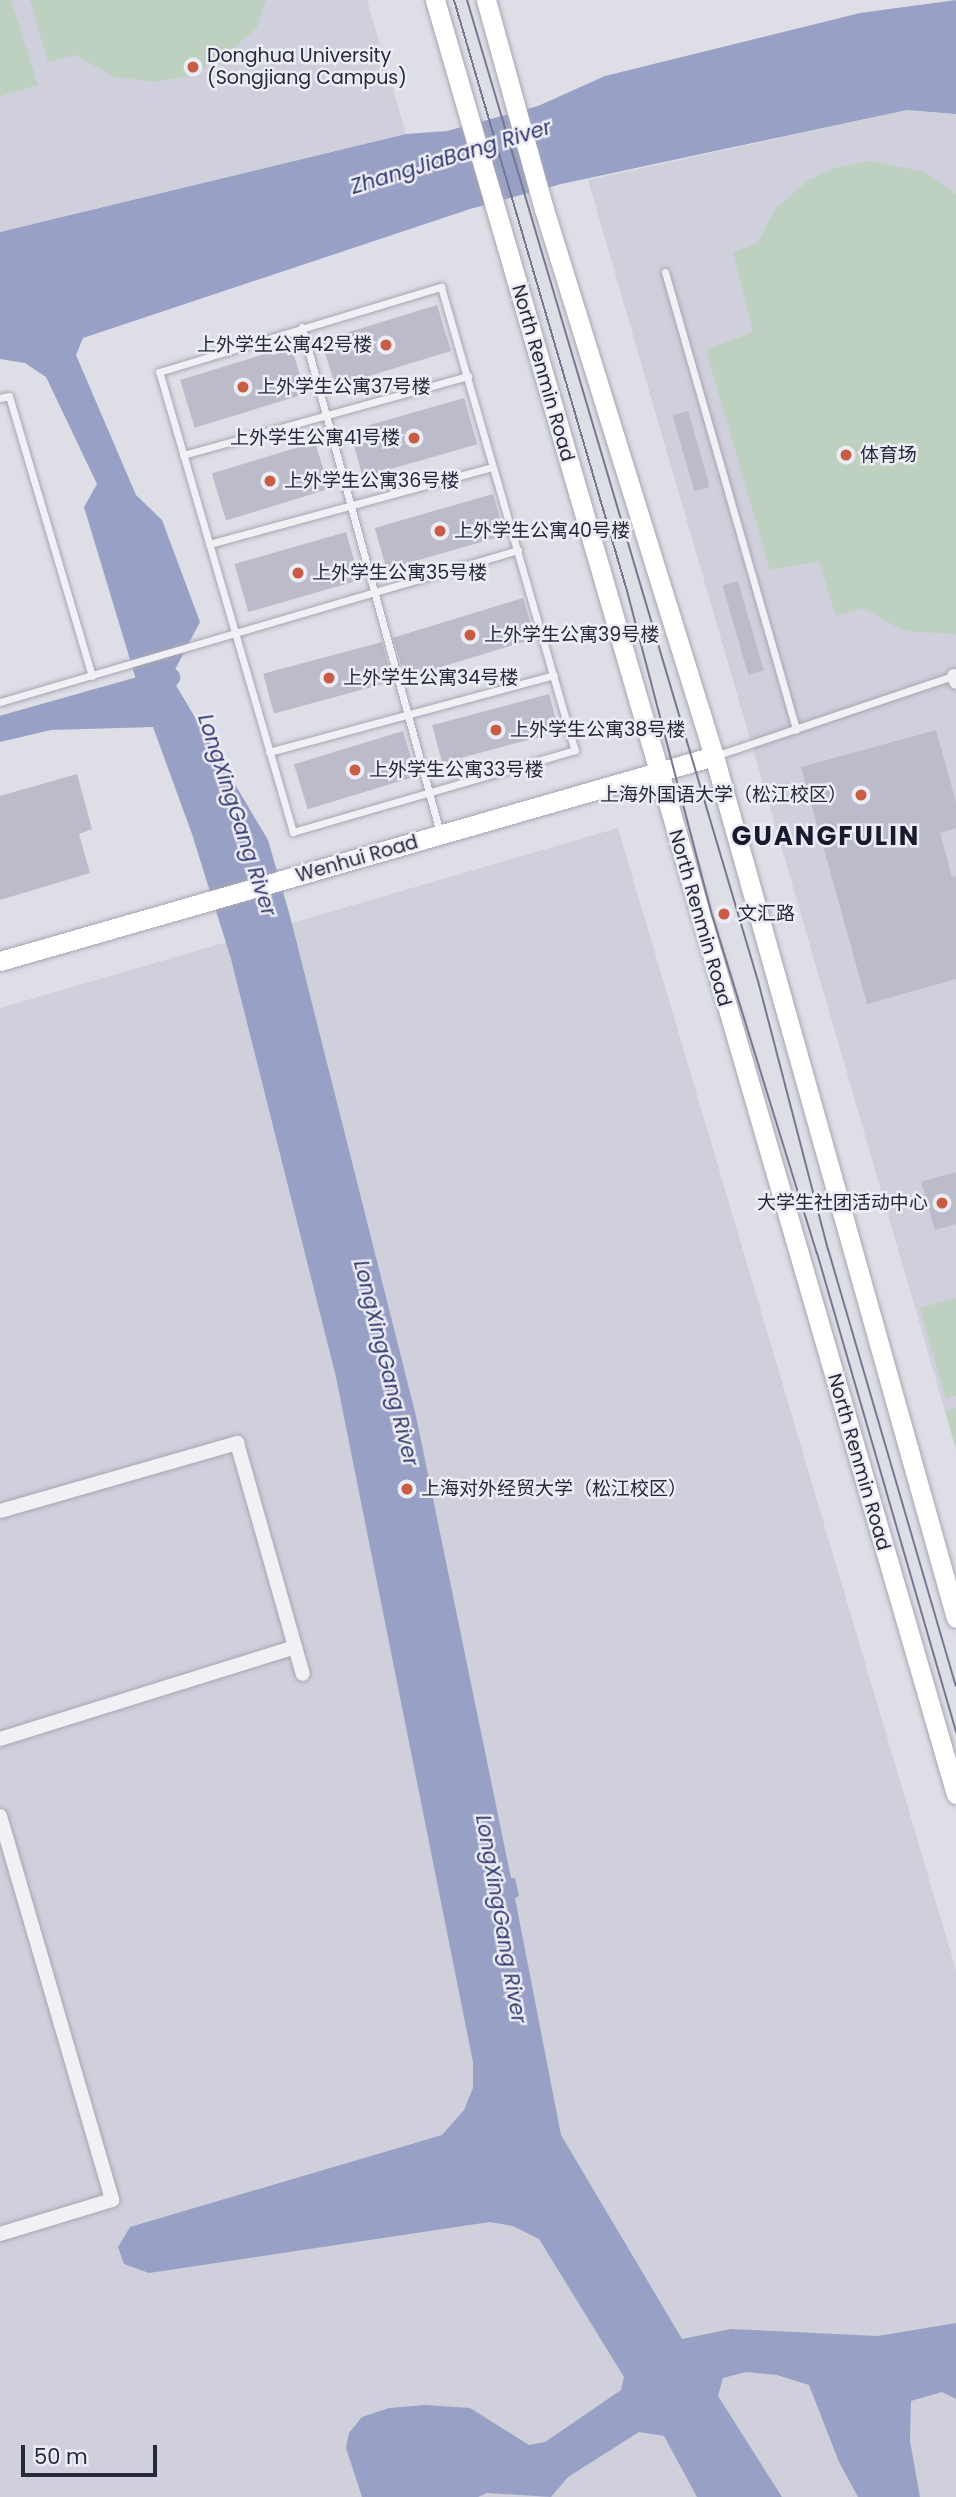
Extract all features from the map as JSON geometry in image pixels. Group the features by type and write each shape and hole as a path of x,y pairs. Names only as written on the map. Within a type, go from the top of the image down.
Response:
{"main road":[{"name":"North Renmin Road","path":"435,0 956,1794"},
{"path":"486,0 544,209 714,756 956,1618"},
{"name":"Wenhui Road","path":"0,961 714,756"}],"street":[{"path":"0,1511 237,1443 303,1674"},
{"path":"0,1739 295,1647"},
{"path":"0,1816 112,2200 0,2234"}],"lane":[{"path":"665,272 796,730"},
{"path":"441,287 468,376 575,750 293,832 159,372 441,287"},
{"path":"302,327 410,714 440,835"},
{"path":"183,455 468,376"},
{"path":"0,398 9,396 92,676"},
{"path":"209,544 493,467"},
{"path":"0,702 92,676 124,662 517,550"},
{"path":"270,752 554,675"},
{"path":"714,756 955,677"}],"shaded area":[{"name":"Donghua University (Songjiang Campus)","path":"0,0 367,0 406,134 0,232"},
{"name":"上海外国语大学（松江校区）","path":"907,110 956,114 956,1449 588,180"},
{"name":"上海对外经贸大学（松江校区）","path":"618,828 956,1970 956,2497 0,2497 0,1008"}],"green space":[{"path":"0,0 11,0 38,85 0,96"},
{"path":"30,0 266,0 257,27 222,58 191,75 155,82 115,77 75,55 48,62"},
{"name":"体育场","path":"871,161 925,172 956,194 956,634 904,631 863,608 836,616 819,561 770,570 706,350 753,332 733,252 757,244 775,209 807,181 834,168"},
{"path":"956,1298 956,1396 946,1399 920,1308"},
{"path":"956,1408 956,1449 945,1411"}],"water":[{"path":"956,0 956,114 907,110 561,184 470,209 83,338 76,355 136,495 162,520 200,622 171,677 268,840 290,916 416,1416 511,1878 515,1878 519,1896 515,1898 561,2135 682,2339 731,2329 878,2336 956,2323 956,2399 942,2392 911,2401 910,2441 920,2497 858,2497 839,2462 809,2385 777,2375 746,2372 723,2378 718,2396 782,2497 697,2497 664,2436 639,2432 568,2477 551,2497 487,2493 478,2497 362,2497 346,2448 349,2433 362,2417 389,2408 425,2405 470,2408 529,2445 545,2442 621,2390 624,2377 539,2239 513,2226 490,2222 149,2273 124,2264 118,2247 130,2227 442,2135 464,2110 473,2088 473,2062 336,1377 231,959 192,834 153,727 51,730 0,742 0,727 138,686 84,507 97,484 46,377 25,363 0,359 0,232 406,134 447,131 538,106 605,76 860,13"}],"building":[{"name":"上外学生公寓42号楼","path":"437,305 451,351 335,386 321,340"},
{"name":"上外学生公寓37号楼","path":"291,346 306,394 195,428 180,380"},
{"name":"上外学生公寓41号楼","path":"464,398 477,444 363,477 350,431"},
{"path":"688,411 710,487 694,491 673,415"},
{"name":"上外学生公寓36号楼","path":"315,442 329,489 226,520 212,474"},
{"name":"上外学生公寓40号楼","path":"493,494 505,535 387,569 375,528"},
{"name":"上外学生公寓35号楼","path":"346,532 360,580 248,612 234,564"},
{"path":"738,581 764,670 748,675 723,585"},
{"name":"上外学生公寓39号楼","path":"523,598 535,638 405,678 393,638"},
{"name":"上外学生公寓34号楼","path":"382,642 393,682 274,713 263,674"},
{"name":"上外学生公寓38号楼","path":"549,694 559,732 442,763 432,725"},
{"path":"936,730 956,802 956,828 940,833 952,877 956,876 956,979 867,1004 801,767"},
{"name":"上外学生公寓33号楼","path":"403,731 417,776 308,809 294,764"},
{"path":"77,774 92,829 79,834 90,873 0,900 0,796"},
{"name":"大学生社团活动中心","path":"956,1172 956,1224 935,1230 921,1182"}],"waterway":[{"path":"0,725 170,677"}],"tram line":[{"path":"454,0 627,591 713,918 817,1253 956,1732"},
{"path":"467,0 758,981 828,1249 956,1686"}],"place":[{"name":"Donghua University (Songjiang Campus)","path":"193,67"},
{"name":"上外学生公寓42号楼","path":"386,345"},
{"name":"上外学生公寓37号楼","path":"243,387"},
{"name":"上外学生公寓41号楼","path":"414,438"},
{"name":"体育场","path":"846,455"},
{"name":"上外学生公寓36号楼","path":"270,481"},
{"name":"上外学生公寓40号楼","path":"440,531"},
{"name":"上外学生公寓35号楼","path":"298,573"},
{"name":"上外学生公寓39号楼","path":"470,635"},
{"name":"上外学生公寓34号楼","path":"329,678"},
{"name":"上外学生公寓38号楼","path":"496,730"},
{"name":"上外学生公寓33号楼","path":"355,770"},
{"name":"上海外国语大学（松江校区）","path":"861,795"},
{"name":"文汇路","path":"724,914"},
{"name":"大学生社团活动中心","path":"942,1203"},
{"name":"上海对外经贸大学（松江校区）","path":"407,1489"}],"district":[{"name":"GUANGFULIN","path":"826,837"}],"water label":[{"name":"ZhangJiaBang River","path":"451,157"},
{"name":"LongXingGang River","path":"237,815"},
{"name":"LongXingGang River","path":"386,1363"},
{"name":"LongXingGang River","path":"501,1919"}]}
